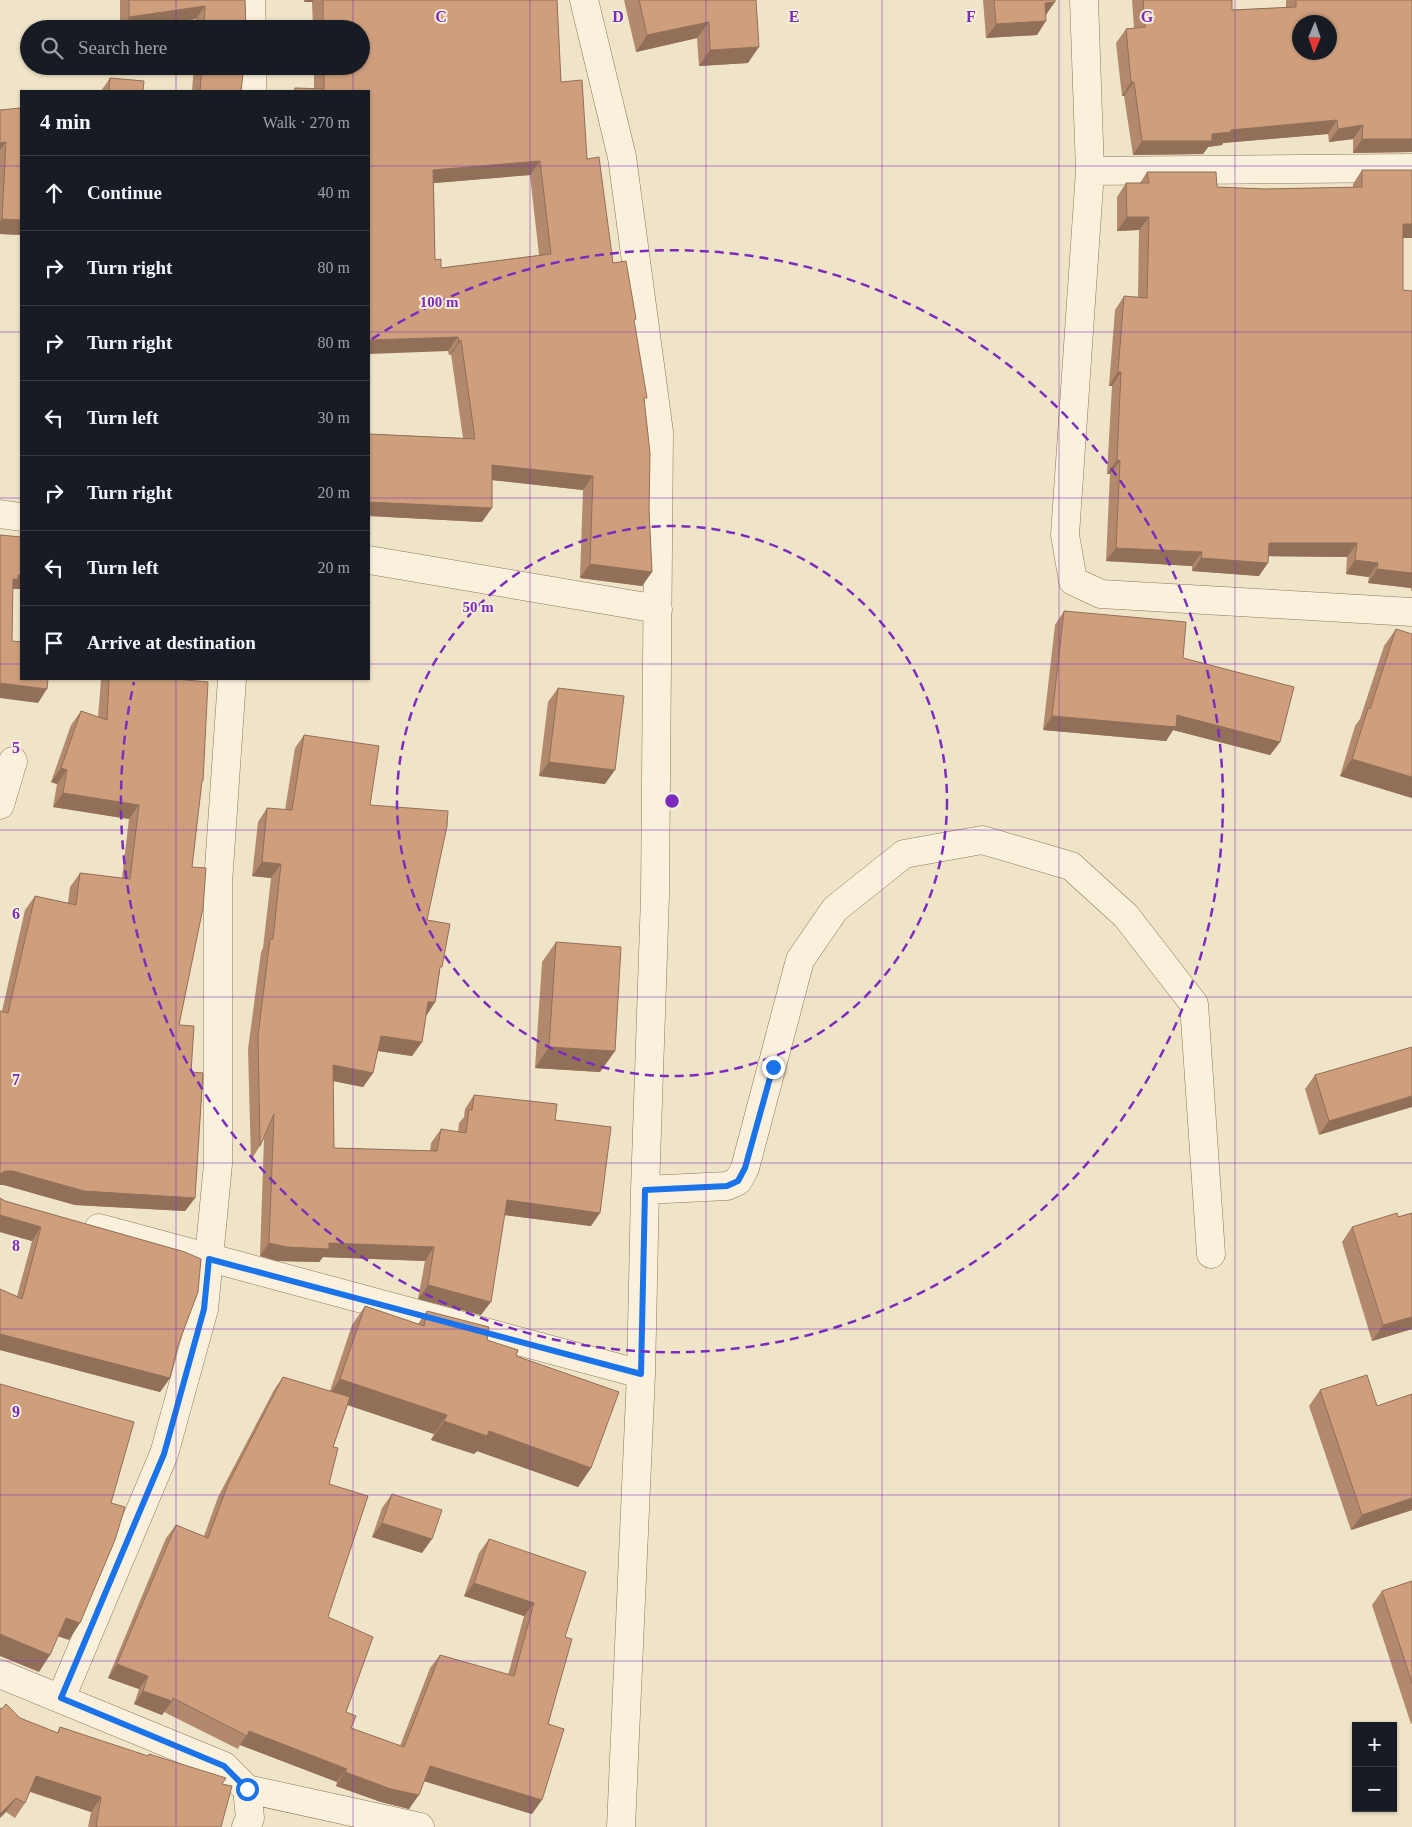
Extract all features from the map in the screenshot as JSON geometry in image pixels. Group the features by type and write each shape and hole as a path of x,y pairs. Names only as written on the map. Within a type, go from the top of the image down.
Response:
{"street":[{"path":"251,0 252,20"},
{"path":"584,0 622,157 659,432 656,896 645,1190 641,1374 621,1827"},
{"path":"1084,0 1090,171 1065,535 1073,581 1100,594 1412,612"},
{"path":"252,75 252,90"},
{"path":"1090,171 1412,168"},
{"path":"0,514 20,517"},
{"path":"370,560 658,609"},
{"path":"61,1698 164,1454 204,1309 218,1164 218,883 232,680"},
{"path":"0,805 13,761"},
{"path":"645,1190 727,1186 738,1181 745,1168 800,960 835,908 904,854 982,840 1070,866 1126,916 1194,1004 1212,1254"},
{"path":"76,1221 209,1259 641,1374"},
{"path":"0,1674 224,1766 247,1789 420,1827"},
{"path":"246,1827 250,1818 247,1789"}],"building":[{"path":"129,0 245,0 246,20 204,20 205,6 129,17"},
{"path":"323,0 557,0 561,82 582,80 587,159 599,157 613,263 626,261 636,319 634,320 647,398 644,398 650,453 649,510 652,572 590,564 593,476 492,465 492,508 370,502 370,434 475,439 461,340 459,341 458,337 370,340 370,90 295,90 295,88 324,89 324,75 370,75 370,20 323,20","holes":["540,161 551,254 441,268 441,259 435,260 433,170"]},
{"path":"639,0 756,0 759,47 710,50 709,22 647,35"},
{"path":"994,0 1055,0 1055,2 1045,3 1046,21 996,24"},
{"path":"1143,0 1232,0 1232,10 1296,7 1296,0 1412,0 1412,139 1362,139 1363,125 1338,129 1337,120 1231,130 1231,132 1212,134 1212,141 1142,141 1134,82 1131,82 1126,29 1145,27"},
{"path":"201,75 243,75 241,90 200,90"},
{"path":"110,78 144,81 143,90 109,90"},
{"path":"20,108 20,220 2,219 6,142 0,143 0,110"},
{"path":"1362,170 1412,170 1412,224 1403,224 1403,290 1412,291 1412,573 1377,569 1378,563 1355,560 1357,543 1269,543 1268,563 1201,558 1202,552 1116,548 1120,461 1117,460 1121,372 1118,372 1124,296 1147,298 1149,217 1127,217 1126,183 1149,183 1147,172 1216,172 1217,187 1265,189 1362,187"},
{"path":"0,535 20,537 20,575 18,575 18,579 13,579 12,641 20,642 20,680 48,680 47,689 0,683"},
{"path":"1064,611 1186,622 1183,658 1294,687 1280,742 1177,715 1176,727 1052,716"},
{"path":"1396,629 1412,634 1412,777 1352,759"},
{"path":"109,680 187,680 208,682 203,781 192,867 206,868 203,908 179,1025 194,1026 191,1072 203,1073 195,1198 84,1191 13,1171 5,1171 0,1174 0,1011 8,1013 35,896 76,905 80,873 130,879 139,805 63,793 67,770 61,768 81,711 107,720"},
{"path":"558,688 624,696 615,770 549,762"},
{"path":"304,735 379,746 370,805 448,811 447,826 427,920 450,924 442,967 440,967 435,1002 428,1002 422,1042 381,1036 373,1073 333,1065 334,1148 437,1151 441,1129 466,1133 469,1109 472,1110 474,1095 557,1104 555,1120 611,1127 600,1213 507,1200 491,1302 428,1285 434,1247 329,1243 329,1249 287,1247 269,1243 274,1114 260,1146 258,1036 270,939 273,939 281,864 262,862 267,808 292,810"},
{"path":"556,942 621,947 615,1051 549,1047"},
{"path":"1412,1047 1412,1096 1329,1121 1315,1075"},
{"path":"0,1198 185,1252 201,1259 198,1292 178,1345 170,1378 0,1334 0,1289 22,1299 41,1227 0,1215"},
{"path":"1397,1213 1398,1217 1412,1213 1412,1317 1383,1325 1352,1227"},
{"path":"365,1306 424,1326 427,1311 489,1327 487,1340 518,1350 516,1356 619,1392 591,1468 489,1431 487,1436 444,1421 447,1415 340,1379"},
{"path":"1367,1375 1377,1406 1412,1394 1412,1498 1362,1515 1320,1390"},
{"path":"283,1377 350,1397 333,1447 338,1448 329,1484 368,1496 328,1617 373,1637 346,1712 356,1716 351,1728 404,1747 440,1655 514,1676 534,1603 474,1583 489,1539 586,1572 565,1637 572,1639 548,1724 564,1729 542,1800 430,1766 419,1795 391,1789 345,1772 347,1769 249,1731 247,1736 173,1698 172,1701 143,1691 148,1676 117,1664 176,1525 208,1538 228,1484"},
{"path":"0,1384 134,1422 111,1503 125,1507 115,1540 80,1623 66,1618 50,1655 0,1634"},
{"path":"392,1494 442,1510 432,1539 382,1523"},
{"path":"1412,1581 1412,1683 1382,1591"},
{"path":"6,1704 20,1718 58,1733 60,1727 148,1756 149,1754 226,1778 222,1784 232,1786 221,1827 96,1827 101,1797 36,1776 25,1803 16,1798 0,1814 0,1708 2,1709"}],"route":[{"path":"247,1789 224,1766 61,1698 164,1454 204,1309 209,1259 641,1374 645,1190 727,1186 738,1181 745,1168 773,1067"}]}
